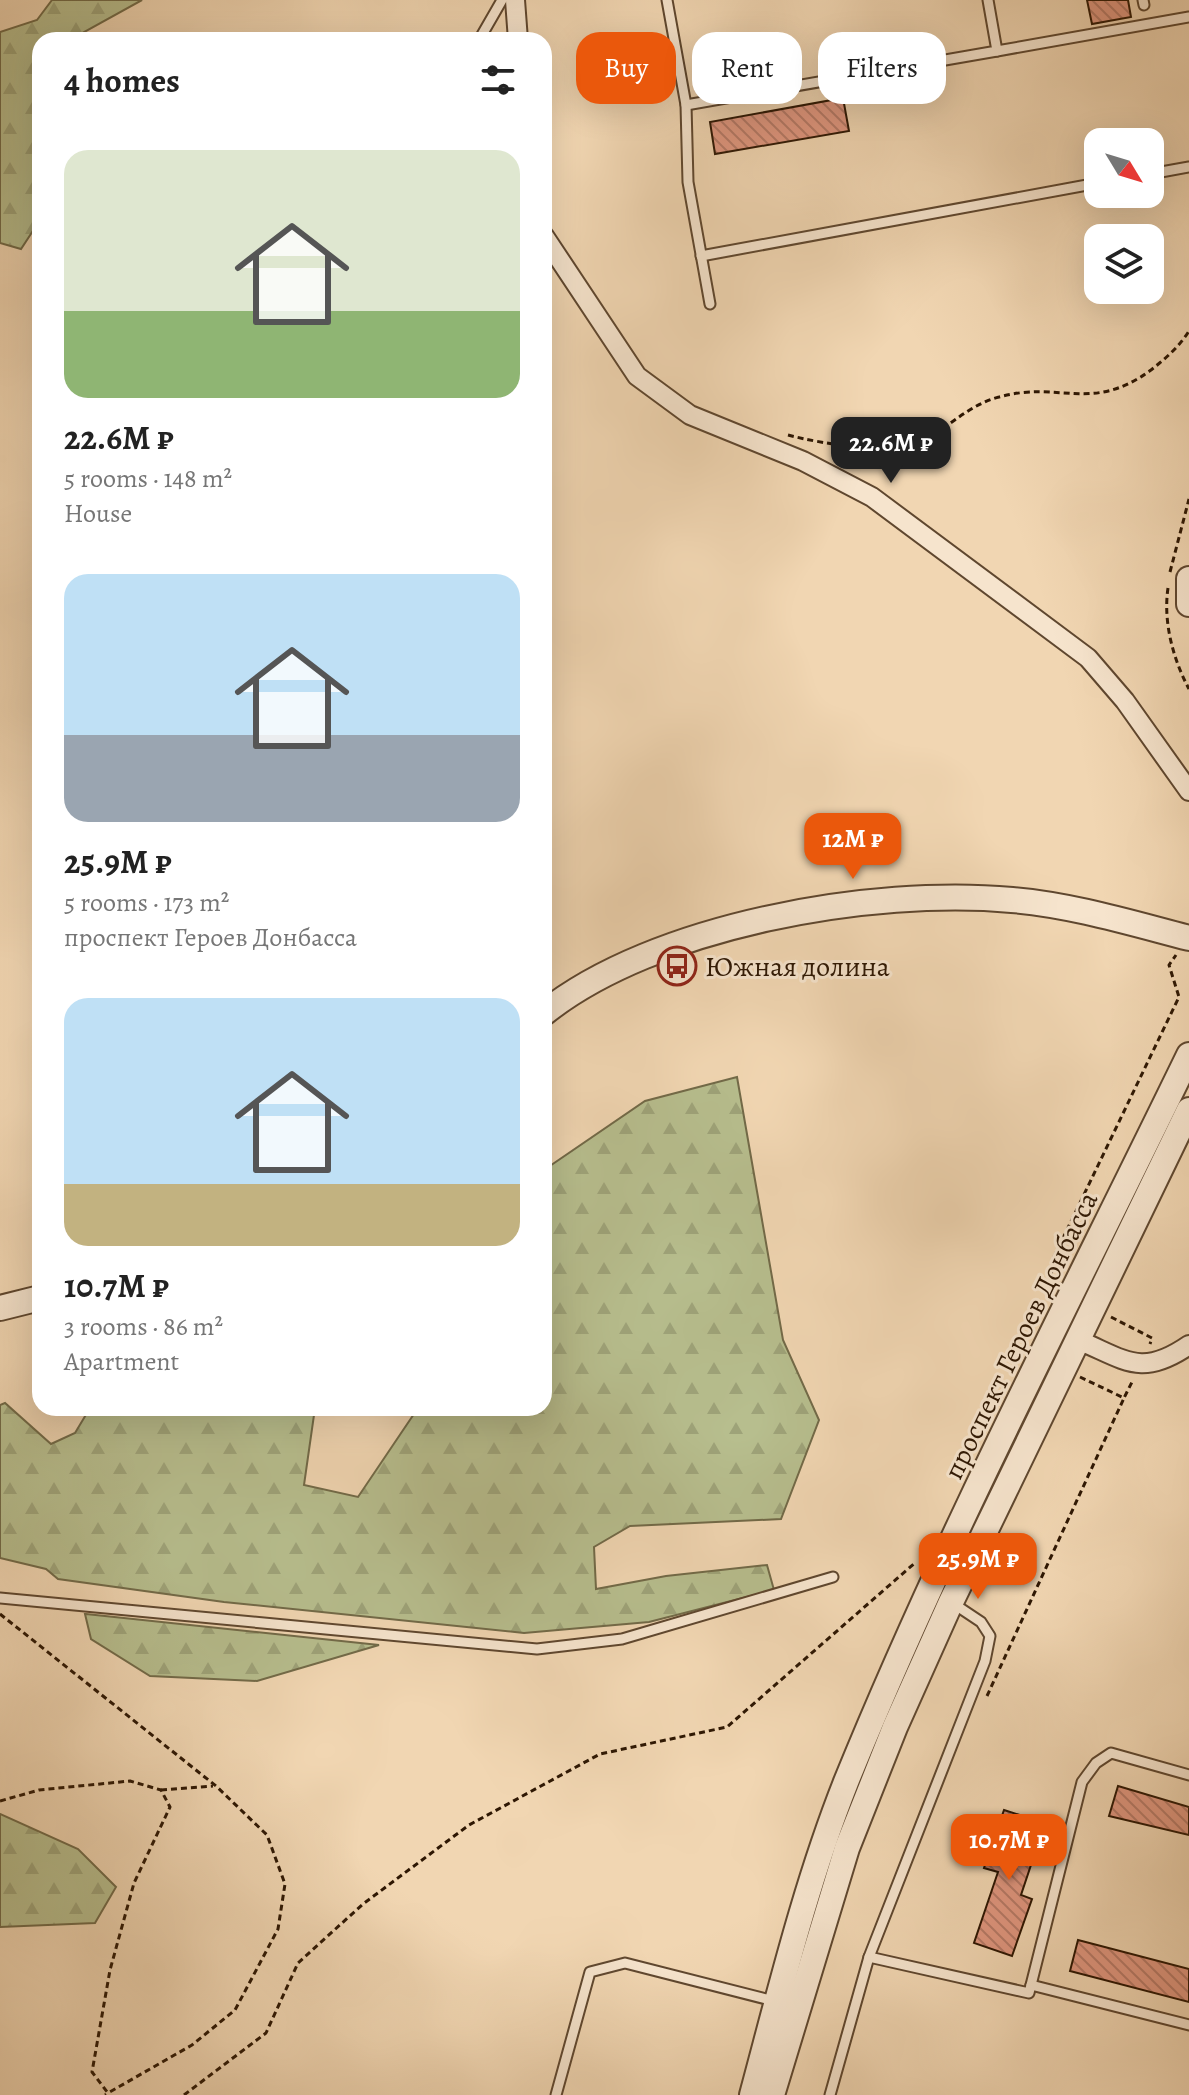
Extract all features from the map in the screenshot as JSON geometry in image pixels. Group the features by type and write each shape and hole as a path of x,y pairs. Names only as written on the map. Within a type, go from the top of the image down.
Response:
{"street":[{"path":"515,0 517,32"},
{"path":"552,248 637,376 690,415 803,461 872,497 1088,658 1125,701 1189,791"},
{"path":"1189,579 1189,604"},
{"path":"552,1007 595,977 671,945 792,916 884,900 939,897 1015,900 1069,908 1189,938"},
{"name":"проспект Героев Донбасса","path":"752,2095 825,1841 852,1768 928,1597 1189,1055"},
{"name":"проспект Героев Донбасса","path":"772,2095 847,1848 951,1602 1189,1110"},
{"path":"0,1308 32,1300"},
{"path":"1078,1340 1139,1366 1160,1361 1189,1345"}],"lane":[{"path":"484,32 502,0"},
{"path":"667,0 686,105 685,154 710,304"},
{"path":"988,0 997,51"},
{"path":"686,105 1189,17"},
{"path":"1164,171 1189,167"},
{"path":"701,256 1084,186"},
{"path":"0,1598 537,1649 622,1639 833,1577"},
{"path":"830,2095 869,1957 985,1661 990,1636 981,1622 951,1602"},
{"path":"869,1957 1029,1993 1082,1782 1096,1763 1111,1753 1189,1775"},
{"path":"556,2095 590,1972 625,1963 778,2002"},
{"path":"1031,1985 1189,2025"}],"path":[{"path":"784,434 834,444 911,445 976,406 999,397 1027,391 1106,394 1131,384 1167,357 1189,331"},
{"path":"984,1701 1124,1398"},
{"path":"184,2095 266,2033 298,1963 363,1904 469,1825 600,1754 727,1727 916,1562"},
{"path":"0,1614 216,1786 267,1835 285,1884 278,1929 235,2010 192,2045 106,2094 92,2072 110,1970 134,1883 170,1807 161,1790"},
{"path":"0,1801 39,1790 130,1781 161,1790 216,1786"}],"green space":[{"path":"52,0 142,0 84,32 32,32 32,232 21,249 0,243 0,32 37,20"},
{"path":"737,1077 783,1340 819,1420 781,1519 630,1526 594,1547 596,1589 666,1576 767,1565 774,1590 649,1622 524,1633 224,1602 58,1579 46,1569 0,1558 0,1405 5,1403 51,1444 75,1433 85,1416 314,1416 304,1485 358,1497 413,1416 552,1416 552,1165 645,1101"},
{"path":"85,1614 379,1645 257,1681 150,1676 91,1639"},
{"path":"0,1814 78,1849 116,1887 95,1923 0,1927"}],"building":[{"path":"1087,0 1128,0 1131,17 1092,24"},
{"path":"818,103 844,104 849,131 715,154 710,122"},
{"path":"1118,1786 1189,1807 1189,1835 1109,1816"},
{"path":"1004,1810 1045,1823 1021,1895 1032,1899 1012,1956 974,1943 998,1872 984,1868"},
{"path":"1078,1940 1189,1969 1189,2002 1070,1971"}],"place":[{"name":"Южная долина","path":"677,966"}]}
